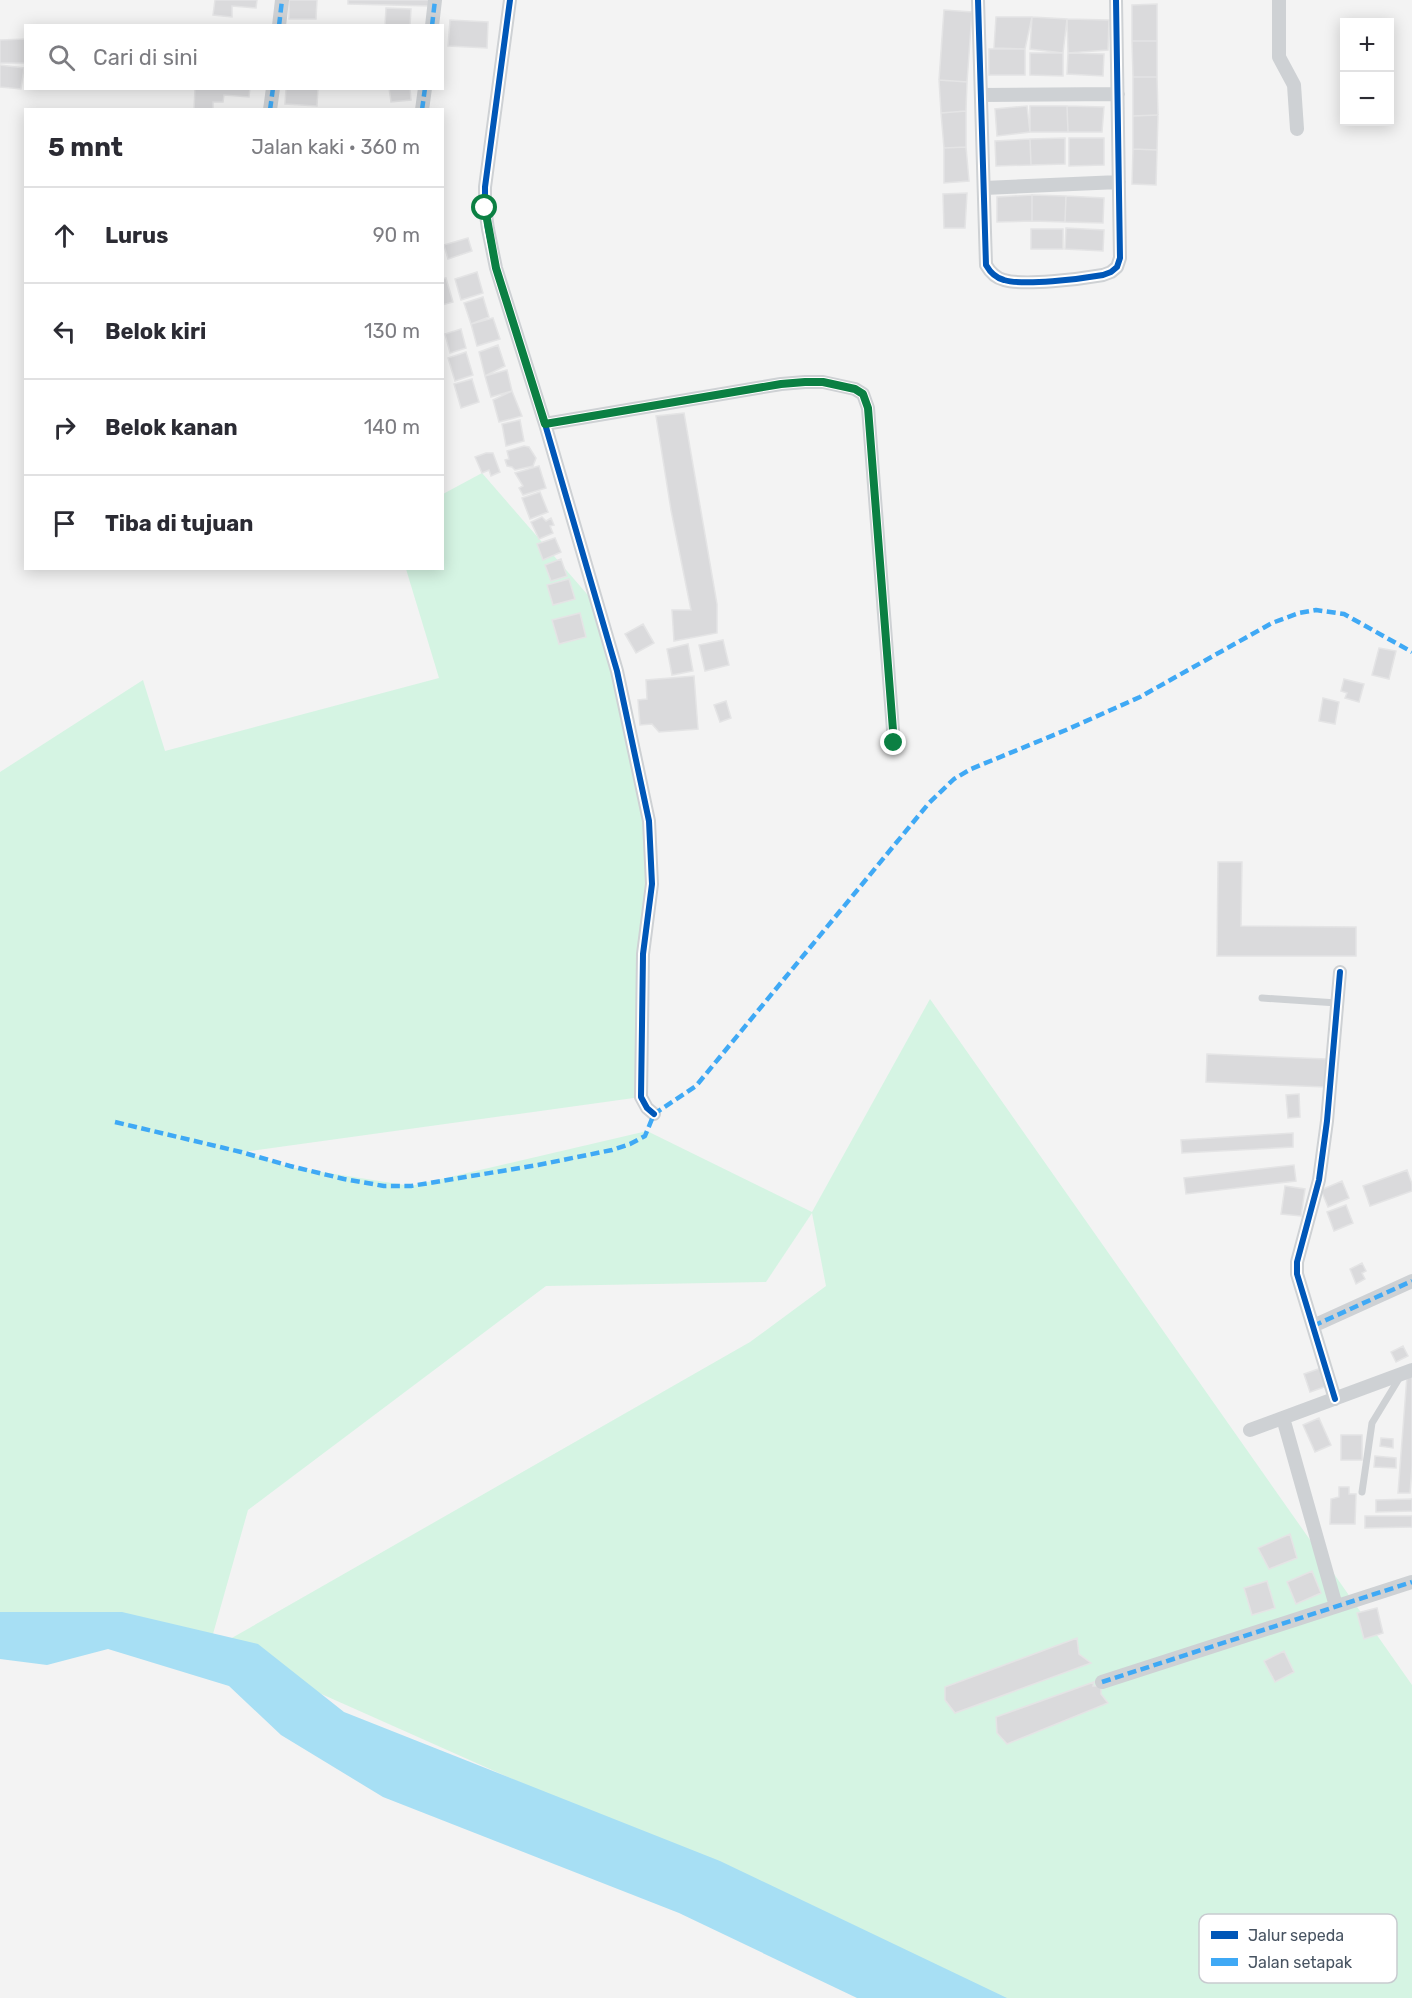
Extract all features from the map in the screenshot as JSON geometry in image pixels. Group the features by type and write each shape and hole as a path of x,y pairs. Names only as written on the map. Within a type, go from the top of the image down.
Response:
{"street":[{"path":"279,24 282,0"},
{"path":"432,24 435,0"},
{"path":"510,0 485,187 485,208 496,268 545,424 617,671 649,821 652,884 643,954 641,1097 647,1108 654,1114"},
{"path":"978,0 986,265 997,278 1025,282 1095,276 1111,272 1117,267 1120,258 1116,0"},
{"path":"1279,0 1279,57 1294,86 1297,129"},
{"path":"270,108 273,90"},
{"path":"422,108 425,90"},
{"path":"981,95 1118,94"},
{"path":"984,188 1119,182"},
{"path":"545,424 781,384 823,382 855,389 863,394 868,408 894,743"},
{"path":"1335,1399 1297,1274 1297,1262 1319,1180 1327,1121 1340,972"},
{"path":"1313,1326 1412,1281"},
{"path":"1250,1430 1407,1372"},
{"path":"1283,1418 1336,1606"},
{"path":"1102,1682 1412,1582"}],"lane":[{"path":"1262,998 1337,1003"},
{"path":"1362,1491 1372,1423 1407,1372"}],"green space":[{"path":"482,473 600,609 651,850 641,1097 243,1152 290,1167 411,1186 647,1131 812,1212 930,999 1412,1685 1412,1998 1004,1998 216,1647 750,1342 826,1286 812,1213 766,1282 546,1286 248,1510 213,1634 93,1612 0,1612 0,772 143,680 165,751 439,678 406,570 444,570 444,493"}],"water":[{"path":"0,1612 122,1612 258,1644 344,1712 720,1861 1007,1998 857,1998 679,1913 383,1797 281,1735 229,1686 108,1649 47,1665 0,1659"}],"building":[{"path":"215,0 257,0 256,8 232,6 232,17 213,15"},
{"path":"289,0 317,0 316,19 289,19"},
{"path":"348,0 430,0 430,6 348,4"},
{"path":"1157,4 1157,41 1132,41 1132,5"},
{"path":"386,8 411,9 410,24 385,24"},
{"path":"944,10 972,12 967,82 939,80"},
{"path":"996,17 1032,17 1025,49 994,48"},
{"path":"1032,17 1067,19 1063,53 1030,49"},
{"path":"1067,19 1109,20 1108,50 1068,53"},
{"path":"450,20 488,22 487,48 448,46"},
{"path":"24,39 24,63 0,63 0,40"},
{"path":"1132,41 1157,41 1157,77 1133,77"},
{"path":"989,49 1025,49 1025,75 989,75"},
{"path":"1030,53 1063,53 1063,76 1030,75"},
{"path":"1068,53 1104,54 1103,76 1067,74"},
{"path":"0,65 24,68 21,89 0,87"},
{"path":"1133,77 1157,77 1158,115 1133,116"},
{"path":"939,80 967,82 966,111 941,113"},
{"path":"195,90 250,90 249,97 224,95 223,102 213,102 213,108 194,108"},
{"path":"286,90 318,90 317,106 285,104"},
{"path":"389,90 410,90 411,100 391,102"},
{"path":"1027,106 1030,132 997,136 995,109"},
{"path":"1030,106 1067,106 1068,132 1030,132"},
{"path":"1067,106 1104,107 1102,132 1068,132"},
{"path":"966,111 966,147 944,148 941,113"},
{"path":"1158,115 1157,150 1133,149 1133,116"},
{"path":"1065,138 1065,164 1031,165 1030,139"},
{"path":"1069,138 1104,138 1104,165 1069,166"},
{"path":"1030,139 1031,165 996,166 995,141"},
{"path":"966,147 969,181 944,183 944,148"},
{"path":"1133,149 1157,150 1156,185 1132,184"},
{"path":"967,193 965,228 944,228 943,194"},
{"path":"1032,195 1066,196 1065,222 1032,221"},
{"path":"1032,195 1032,221 997,222 997,197"},
{"path":"1066,196 1104,198 1103,223 1065,222"},
{"path":"1066,228 1104,230 1103,251 1065,249"},
{"path":"1031,229 1063,229 1063,249 1031,249"},
{"path":"468,238 472,251 448,259 444,245"},
{"path":"477,272 483,293 461,300 455,279"},
{"path":"444,278 446,278 453,302 444,304"},
{"path":"483,297 489,317 471,324 464,303"},
{"path":"493,318 500,339 477,346 471,324"},
{"path":"461,329 466,348 450,353 445,334"},
{"path":"498,345 505,366 485,376 479,352"},
{"path":"466,352 473,375 455,381 448,358"},
{"path":"507,370 512,391 491,397 485,376"},
{"path":"472,379 479,402 461,408 454,384"},
{"path":"512,391 522,416 499,422 493,400"},
{"path":"684,413 717,604 717,633 674,641 672,610 691,610 671,510 656,416"},
{"path":"520,420 524,441 506,446 502,424"},
{"path":"524,446 529,447 536,458 533,466 515,470 507,466 505,460 509,459 507,451"},
{"path":"493,453 500,472 491,476 489,470 482,473 475,457"},
{"path":"539,466 546,488 523,495 519,488 523,486 515,473"},
{"path":"540,492 548,512 530,519 522,498"},
{"path":"542,517 546,521 551,518 554,525 550,526 553,533 539,539 531,522"},
{"path":"555,538 561,552 543,560 537,544"},
{"path":"561,559 567,576 551,581 545,565"},
{"path":"569,579 575,599 553,605 547,585"},
{"path":"580,613 586,637 559,644 552,620"},
{"path":"643,624 654,643 636,653 625,634"},
{"path":"723,640 729,665 705,671 699,645"},
{"path":"688,644 693,671 672,675 667,649"},
{"path":"1379,648 1396,651 1389,679 1372,675"},
{"path":"694,676 698,729 659,732 652,724 640,725 638,700 647,699 646,680"},
{"path":"1344,679 1364,684 1359,702 1345,698 1347,693 1341,691"},
{"path":"1323,698 1339,702 1335,724 1319,721"},
{"path":"726,701 731,718 720,722 714,705"},
{"path":"1218,862 1242,862 1241,926 1356,927 1356,956 1217,956"},
{"path":"1207,1054 1326,1059 1325,1087 1206,1082"},
{"path":"1299,1094 1300,1117 1288,1118 1286,1095"},
{"path":"1293,1133 1293,1147 1182,1153 1181,1140"},
{"path":"1294,1165 1296,1181 1186,1194 1184,1178"},
{"path":"1407,1170 1412,1191 1370,1206 1363,1186"},
{"path":"1342,1181 1349,1198 1328,1207 1321,1190"},
{"path":"1285,1186 1305,1189 1301,1216 1281,1214"},
{"path":"1346,1205 1353,1223 1334,1231 1327,1212"},
{"path":"1362,1263 1366,1271 1362,1273 1365,1279 1356,1284 1350,1269"},
{"path":"1403,1346 1408,1356 1396,1362 1391,1352"},
{"path":"1324,1367 1330,1385 1310,1392 1304,1374"},
{"path":"1407,1376 1412,1377 1410,1493 1398,1493"},
{"path":"1319,1418 1331,1445 1315,1452 1303,1425"},
{"path":"1341,1435 1362,1435 1362,1460 1341,1460"},
{"path":"1381,1438 1393,1439 1393,1448 1380,1446"},
{"path":"1375,1456 1396,1458 1396,1468 1374,1467"},
{"path":"1339,1487 1349,1487 1349,1494 1356,1494 1355,1524 1330,1524 1331,1499 1339,1497"},
{"path":"1412,1499 1412,1511 1376,1512 1376,1500"},
{"path":"1365,1516 1412,1516 1412,1527 1365,1528"},
{"path":"1290,1534 1297,1558 1269,1569 1258,1548"},
{"path":"1312,1571 1321,1593 1296,1604 1287,1582"},
{"path":"1267,1581 1275,1608 1252,1615 1244,1588"},
{"path":"1377,1608 1383,1633 1364,1639 1357,1613"},
{"path":"1077,1638 1079,1654 1091,1663 955,1713 945,1700 945,1687"},
{"path":"1284,1651 1294,1672 1275,1682 1264,1661"},
{"path":"1094,1682 1093,1686 1101,1686 1101,1694 1108,1703 1007,1744 997,1733 996,1717"}],"marked path":[{"path":"279,24 282,0"},
{"path":"432,24 435,0"},
{"path":"270,108 273,90"},
{"path":"422,108 425,90"},
{"path":"115,1122 344,1179 384,1186 411,1186 538,1165 612,1150 630,1144 645,1136 654,1114 696,1086 929,803 954,779 971,769 1140,697 1272,623 1299,613 1316,610 1344,614 1412,652"},
{"path":"1313,1326 1412,1281"},
{"path":"1102,1682 1412,1582"}],"cycle path":[{"path":"510,0 485,187 485,208 496,268 545,424 617,671 649,821 652,884 643,954 641,1097 647,1108 654,1114"},
{"path":"978,0 986,265 1001,279 1013,282 1067,280 1103,275 1117,267 1120,258 1116,0"},
{"path":"545,424 781,384 823,382 855,389 863,394 868,408 894,743"},
{"path":"1335,1399 1297,1274 1297,1262 1319,1180 1327,1121 1340,972"}],"route":[{"path":"485,208 496,268 545,424 781,384 823,382 842,385 863,394 868,408 894,743"}]}
